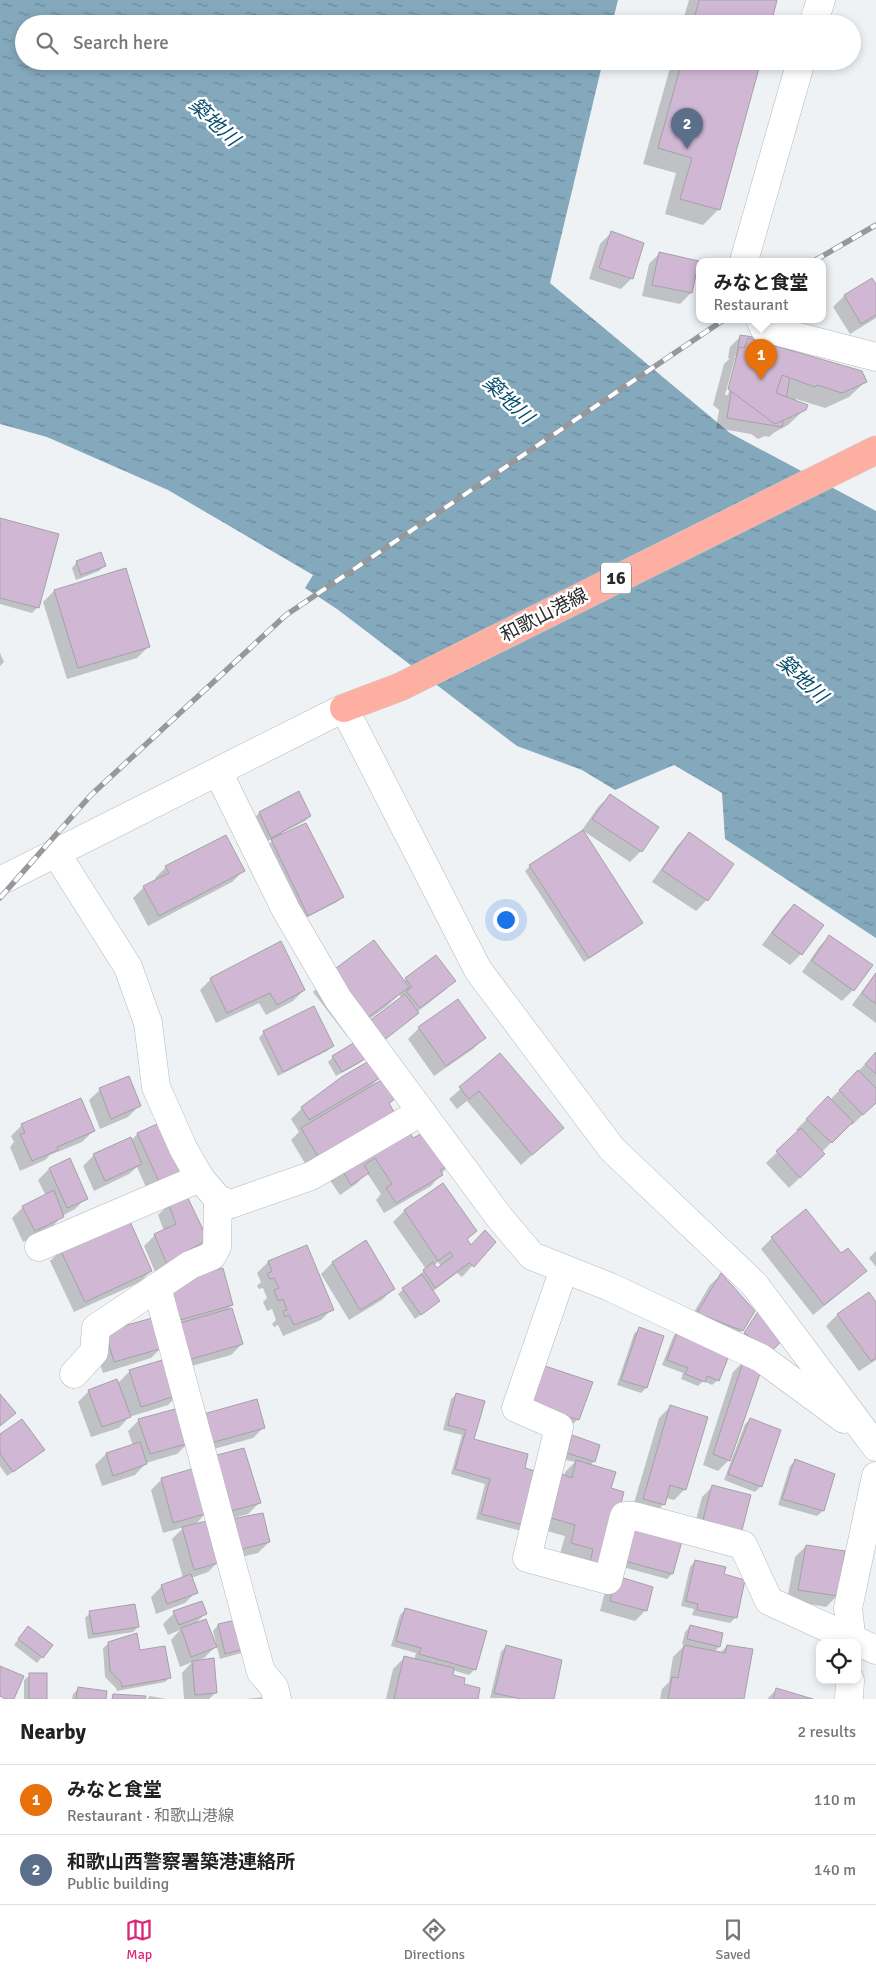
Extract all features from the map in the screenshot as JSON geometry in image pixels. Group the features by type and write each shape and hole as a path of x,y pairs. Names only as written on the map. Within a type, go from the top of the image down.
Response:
{"main road":[{"name":"和歌山港線","path":"344,708 400,687 876,450"}],"street":[{"path":"816,15 821,0"},
{"path":"745,258 798,70"},
{"path":"762,323 764,328 876,357"},
{"path":"0,880 344,708 478,970 612,1149 754,1284 872,1442"},
{"path":"218,772 286,910 338,999 499,1217 532,1256 610,1287 761,1358 872,1442"},
{"path":"56,853 128,967 148,1023 156,1087 182,1148 200,1178 218,1199 231,1204 311,1176 414,1116 423,1114"},
{"path":"39,1247 200,1178"},
{"path":"74,1374 94,1352 96,1328 190,1265 212,1256 217,1247 218,1199"},
{"path":"564,1269 516,1408 559,1427 527,1558 608,1580 624,1516 634,1516 743,1545 768,1601 849,1639"},
{"path":"157,1287 261,1672 274,1687 276,1699"},
{"path":"858,1639 848,1608 876,1476"},
{"path":"849,1699 850,1684"}],"water":[{"name":"築地川","path":"0,0 618,0 614,15 15,15 15,70 601,70 550,283 730,433 876,511 876,938 725,839 722,793 674,765 615,790 582,770 517,746 337,609 305,588 313,575 168,490 47,437 0,424"}],"building":[{"path":"699,0 777,0 773,15 695,15"},
{"path":"680,70 759,70 720,210 680,199 692,158 658,148"},
{"path":"611,231 644,243 633,279 599,268"},
{"path":"659,252 696,260 696,275 692,293 652,285"},
{"path":"872,278 876,284 876,315 861,324 844,295"},
{"path":"740,335 795,343 782,427 727,418"},
{"path":"748,338 862,371 867,382 842,393 817,385 815,387 782,375 776,393 808,405 806,410 775,424 728,389 739,347 744,348"},
{"path":"0,518 59,534 39,608 0,598"},
{"path":"101,552 106,566 81,575 76,561"},
{"path":"126,568 150,647 78,668 54,590"},
{"path":"299,791 311,816 271,838 259,812"},
{"path":"610,794 659,827 642,852 592,819"},
{"path":"306,823 344,897 308,916 271,839"},
{"path":"583,830 643,923 589,958 529,865"},
{"path":"689,832 734,864 708,901 662,870"},
{"path":"226,835 245,871 159,916 143,886 169,873 165,866"},
{"path":"794,904 824,925 802,955 772,933"},
{"path":"829,935 873,965 854,991 812,961"},
{"path":"374,940 409,987 367,1018 332,971"},
{"path":"281,941 305,990 277,1005 270,993 227,1013 210,978"},
{"path":"436,955 456,981 420,1008 406,991 412,987 405,978"},
{"path":"876,973 876,1004 862,993"},
{"path":"405,994 419,1013 383,1041 368,1022"},
{"path":"458,999 486,1038 446,1066 418,1027"},
{"path":"314,1006 334,1046 283,1072 263,1031"},
{"path":"355,1042 365,1059 342,1072 332,1056"},
{"path":"876,1052 876,1074 865,1064"},
{"path":"500,1053 564,1128 532,1155 479,1091 469,1099 459,1087"},
{"path":"369,1061 380,1078 309,1120 301,1107 343,1076"},
{"path":"858,1070 876,1088 876,1103 863,1115 839,1090"},
{"path":"129,1076 141,1106 111,1119 99,1088"},
{"path":"383,1079 395,1099 389,1103 399,1121 323,1165 301,1128"},
{"path":"828,1096 853,1122 832,1143 806,1119"},
{"path":"81,1098 95,1131 57,1147 58,1150 32,1161 20,1134 25,1133 21,1124"},
{"path":"164,1121 188,1170 160,1184 137,1133"},
{"path":"406,1125 413,1138 423,1133 452,1163 440,1170 443,1175 396,1203 386,1188 392,1184 375,1158 364,1165 369,1173 351,1185 340,1167"},
{"path":"801,1128 825,1154 800,1178 776,1151"},
{"path":"131,1137 142,1164 105,1181 93,1154"},
{"path":"70,1158 88,1199 67,1208 49,1168"},
{"path":"443,1183 477,1231 467,1239 471,1245 485,1230 496,1242 474,1267 469,1263 435,1288 423,1270 433,1262 437,1268 453,1256 450,1252 438,1261 404,1210"},
{"path":"54,1190 64,1217 35,1231 22,1206"},
{"path":"186,1194 208,1240 167,1264 154,1234 176,1224 168,1203"},
{"path":"806,1209 841,1253 848,1248 867,1271 824,1305 771,1237"},
{"path":"128,1217 152,1271 85,1302 60,1249"},
{"path":"366,1240 395,1289 360,1310 332,1262"},
{"path":"307,1245 334,1310 294,1325 289,1315 285,1317 283,1311 287,1310 283,1299 278,1301 274,1290 279,1288 274,1278 270,1279 267,1274 272,1271 268,1261"},
{"path":"223,1268 233,1305 180,1320 170,1282"},
{"path":"721,1273 755,1311 743,1331 697,1313"},
{"path":"422,1274 440,1301 421,1315 402,1288"},
{"path":"869,1292 876,1302 876,1358 871,1361 837,1314"},
{"path":"232,1308 243,1344 188,1360 173,1325"},
{"path":"759,1310 786,1336 772,1351 744,1333"},
{"path":"156,1317 163,1348 114,1362 105,1331"},
{"path":"639,1327 664,1336 647,1388 621,1380"},
{"path":"679,1328 731,1350 719,1381 707,1376 705,1382 685,1374 688,1368 667,1360"},
{"path":"169,1358 181,1394 141,1407 129,1370"},
{"path":"744,1359 763,1365 730,1461 713,1454"},
{"path":"545,1366 593,1382 579,1420 531,1405"},
{"path":"117,1379 131,1417 102,1427 88,1390"},
{"path":"456,1393 485,1401 474,1439 528,1454 525,1468 542,1473 527,1526 481,1514 490,1479 455,1469 466,1430 448,1425"},
{"path":"0,1394 16,1413 0,1426"},
{"path":"257,1399 265,1428 207,1444 200,1415"},
{"path":"670,1405 708,1417 686,1490 670,1485 665,1505 643,1499"},
{"path":"179,1408 190,1443 150,1454 138,1419"},
{"path":"750,1418 781,1430 762,1487 728,1474"},
{"path":"22,1419 45,1450 13,1472 0,1454 0,1434"},
{"path":"572,1435 600,1445 595,1462 567,1453"},
{"path":"140,1442 147,1464 113,1476 106,1453"},
{"path":"244,1448 261,1503 227,1512 213,1456"},
{"path":"795,1459 835,1474 824,1511 782,1499"},
{"path":"576,1460 616,1472 611,1488 624,1492 603,1571 589,1567 593,1549 571,1543 575,1525 551,1518 562,1474 572,1478"},
{"path":"195,1468 208,1513 173,1523 161,1478"},
{"path":"712,1485 751,1495 740,1538 701,1528"},
{"path":"263,1513 270,1542 238,1550 231,1519"},
{"path":"211,1520 221,1562 194,1570 182,1527"},
{"path":"627,1525 682,1541 673,1574 617,1559"},
{"path":"806,1545 845,1551 838,1596 798,1590"},
{"path":"695,1560 726,1567 724,1574 745,1580 737,1618 697,1610 698,1604 686,1601"},
{"path":"191,1574 198,1593 167,1604 161,1585"},
{"path":"617,1576 653,1587 647,1611 610,1601"},
{"path":"202,1601 207,1614 179,1625 173,1611"},
{"path":"135,1604 139,1627 93,1634 89,1611"},
{"path":"405,1608 487,1631 476,1670 419,1654 421,1648 396,1641"},
{"path":"206,1619 217,1647 191,1657 181,1628"},
{"path":"240,1619 247,1648 225,1654 218,1624"},
{"path":"690,1625 723,1633 720,1647 687,1639"},
{"path":"28,1626 53,1645 43,1658 18,1639"},
{"path":"137,1633 140,1650 165,1646 171,1678 122,1687 121,1682 110,1671 108,1642"},
{"path":"506,1645 562,1660 554,1699 521,1699 494,1693"},
{"path":"684,1645 725,1653 727,1645 753,1649 744,1699 668,1699 672,1677 678,1678"},
{"path":"404,1656 454,1668 453,1675 465,1678 464,1684 480,1688 478,1699 394,1699"},
{"path":"214,1658 217,1693 195,1695 192,1661"},
{"path":"0,1666 24,1676 14,1699 6,1699 0,1696"},
{"path":"29,1673 47,1673 47,1699 29,1699"},
{"path":"78,1687 107,1691 106,1699 76,1699"},
{"path":"776,1688 813,1699 773,1699"},
{"path":"113,1694 146,1696 145,1699 112,1699"}],"railway":[{"path":"819,258 876,225"},
{"path":"0,898 91,795 286,615 719,323"}],"place":[{"name":"和歌山西警察署築港連絡所","path":"687,149"},
{"name":"みなと食堂","path":"761,380"}]}
